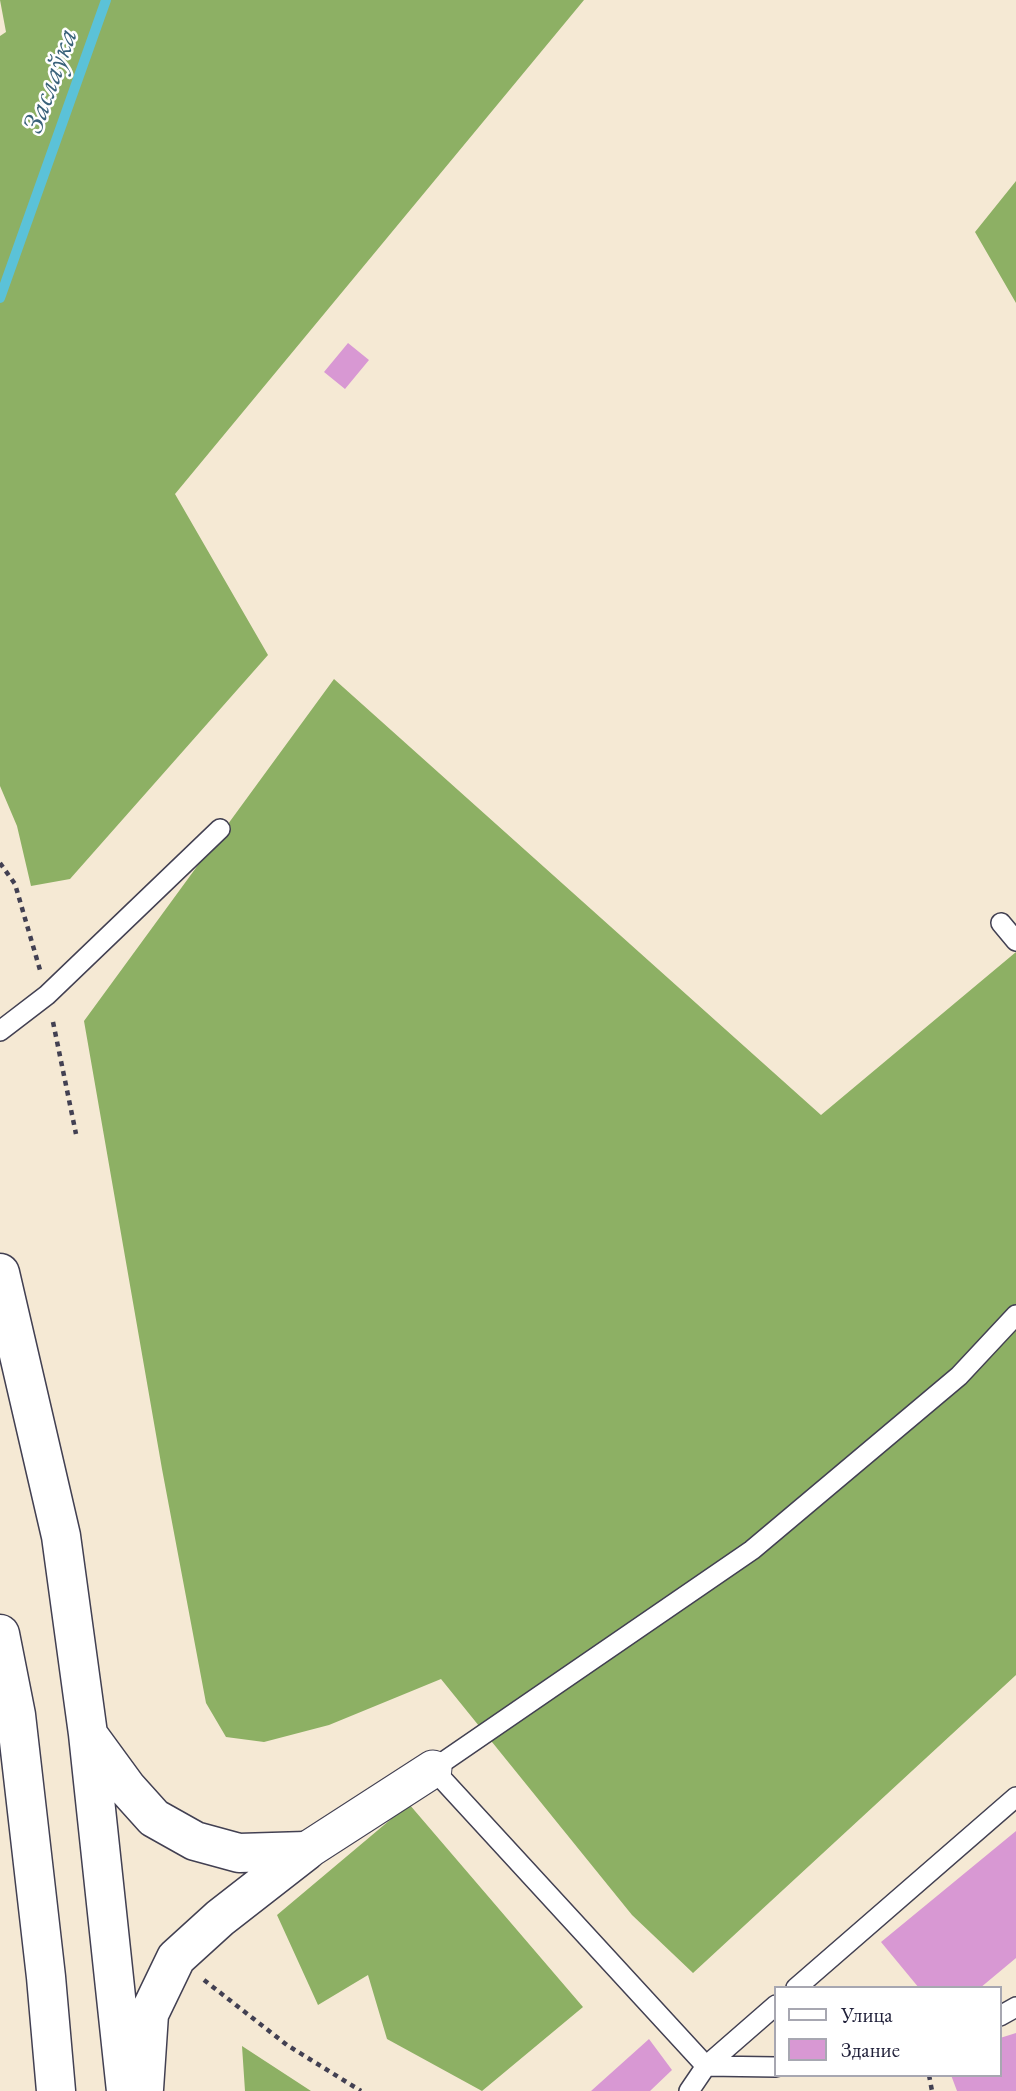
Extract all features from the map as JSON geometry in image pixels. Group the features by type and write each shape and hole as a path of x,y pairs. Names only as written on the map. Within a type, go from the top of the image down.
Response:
{"highway":[{"path":"0,1273 61,1536 88,1734 126,2091"},
{"path":"0,1634 16,1715 56,2091"},
{"path":"88,1734 127,1788 154,1818 195,1841 239,1853 306,1851"},
{"path":"144,2091 149,2014 176,1958 220,1918 306,1851"}],"street":[{"path":"306,1851 433,1769"}],"lane":[{"path":"0,1031 47,995 219,829"},
{"path":"1001,923 1016,941"},
{"path":"774,2067 706,2066 433,1769 752,1550 959,1376 1016,1315"},
{"path":"798,1986 1016,1797"},
{"path":"689,2091 706,2066 774,2007"}],"path":[{"path":"176,1958 287,2045 361,2091"}],"green space":[{"path":"0,0 584,0 175,494 268,655 70,879 31,886 17,826 0,786 0,36 6,32"},
{"path":"1016,181 1016,303 975,232"},
{"path":"334,679 821,1115 1016,952 1016,1675 693,1973 632,1915 441,1679 329,1725 264,1742 226,1737 206,1703 162,1469 84,1021"},
{"path":"409,1804 583,2007 482,2091 387,2039 368,1975 318,2005 277,1915"},
{"path":"242,2046 311,2091 245,2091"}],"building":[{"path":"348,343 369,360 345,389 324,372"},
{"path":"1016,1831 1016,1958 982,1986 917,1986 881,1942"},
{"path":"1016,2033 1016,2091 957,2091 952,2077 1002,2077 1002,2037"},
{"path":"649,2039 672,2070 650,2091 591,2091"}],"waterway":[{"name":"Заслаўка","path":"0,298 106,0"}]}
